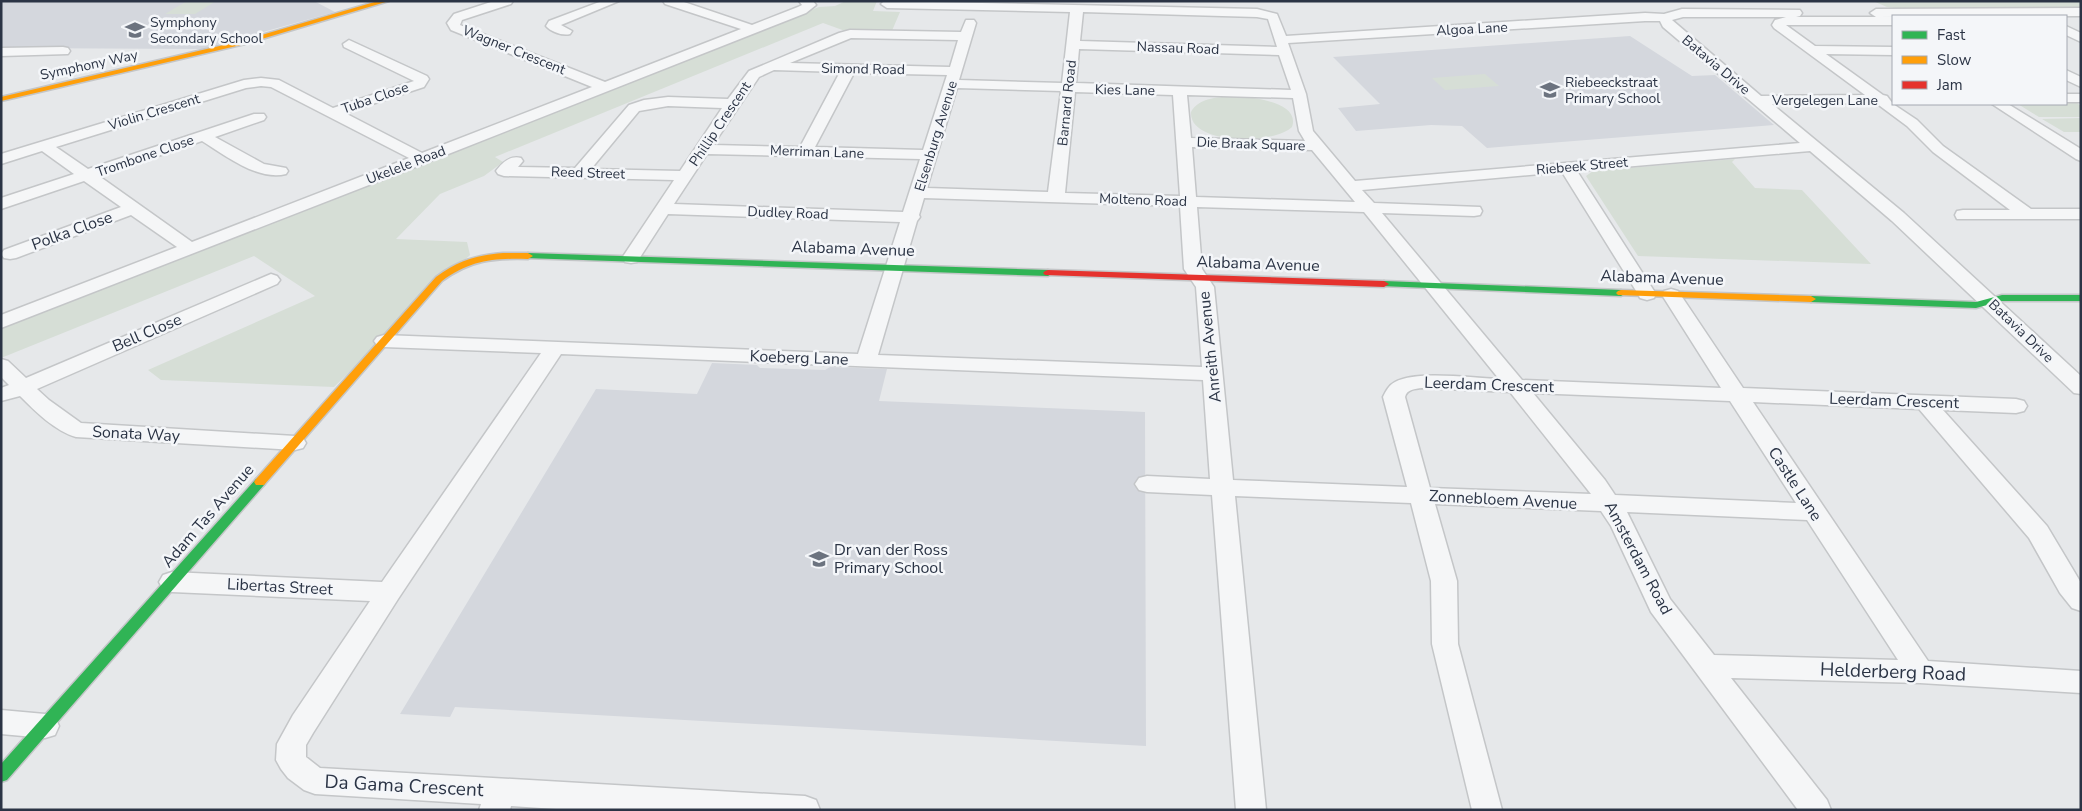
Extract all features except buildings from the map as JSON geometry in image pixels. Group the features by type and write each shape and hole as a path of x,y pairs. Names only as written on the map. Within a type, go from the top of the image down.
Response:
{"street":[{"name":"Symphony Way","path":"1,99 181,59 269,37 386,1"},
{"name":"Wagner Crescent","path":"507,1 465,14 458,17 453,24 463,30 605,87"},
{"path":"566,31 552,26 613,1"},
{"path":"669,1 752,30"},
{"name":"Ukelele Road","path":"1,322 752,30 808,4"},
{"name":"Die Braak Square","path":"887,4 985,4 1077,8 1108,6 1266,14 1274,18 1299,94 1306,131 1435,286"},
{"name":"Elsenburg Avenue","path":"866,360 912,217 966,36 985,4"},
{"path":"1871,5 1888,17"},
{"name":"Barnard Road","path":"1056,197 1077,8"},
{"name":"Batavia Drive","path":"1935,15 2081,12"},
{"name":"Batavia Drive","path":"1888,17 1682,13 1664,18 1667,24 1898,217 2078,382"},
{"name":"Algoa Lane","path":"1282,45 1645,16 1664,18"},
{"name":"Batavia Drive","path":"1811,50 1781,29 1778,25 1779,23 1786,21 1888,17"},
{"path":"2067,31 2081,38"},
{"name":"Phillip Crescent","path":"631,258 732,104 754,74 850,34 966,36"},
{"name":"Tuba Close","path":"334,112 419,84 422,79 349,44"},
{"name":"Nassau Road","path":"1073,45 1282,45"},
{"path":"1811,50 1892,50"},
{"path":"1811,50 1886,99"},
{"path":"1,52 58,51 1,63"},
{"name":"Simond Road","path":"770,67 849,68 953,77"},
{"path":"805,151 849,68"},
{"path":"2067,75 2081,83"},
{"name":"Kies Lane","path":"953,77 1068,88 1299,94"},
{"name":"Violin Crescent","path":"1,159 244,84 261,82 274,83 423,159"},
{"name":"Anreith Avenue","path":"1180,91 1193,270 1205,287 1251,810"},
{"path":"2067,98 2081,98"},
{"name":"Vergelegen Lane","path":"1757,100 1886,99"},
{"path":"578,173 634,108 638,106 666,102 732,104"},
{"path":"1893,105 1920,129 1938,149 2028,215"},
{"path":"2001,105 2079,154"},
{"name":"Trombone Close","path":"1,204 259,117"},
{"name":"Trombone Close","path":"203,136 260,168 280,171"},
{"name":"Die Braak Square","path":"1184,142 1317,146"},
{"path":"45,146 191,249"},
{"name":"Riebeek Street","path":"1350,186 1813,146"},
{"name":"Merriman Lane","path":"703,149 930,155"},
{"name":"Reed Street","path":"515,162 504,171 685,176"},
{"path":"1567,167 1648,294"},
{"name":"Molteno Road","path":"919,193 1368,207"},
{"path":"1368,207 1474,211"},
{"name":"Polka Close","path":"10,254 134,208"},
{"name":"Dudley Road","path":"664,209 912,217"},
{"path":"1963,215 2081,214"},
{"name":"Alabama Avenue","path":"439,279 452,268 471,259 490,255 896,267 1976,306 2002,298 2081,298"},
{"name":"Adam Tas Avenue","path":"1,775 439,279"},
{"name":"Bell Close","path":"1,395 271,280"},
{"name":"Amsterdam Road","path":"1435,286 1611,505 1660,605 1816,810"},
{"name":"Castle Lane","path":"1671,294 1920,672"},
{"name":"Koeberg Lane","path":"384,341 1213,374"},
{"name":"Da Gama Crescent","path":"555,348 389,592 303,724 292,744 291,760 298,769 315,781 499,801 805,810"},
{"name":"Sonata Way","path":"1,365 42,405 76,430 295,443"},
{"name":"Leerdam Crescent","path":"1487,810 1445,644 1443,624 1444,581 1394,397 1398,388 1408,383 1422,382 2016,406"},
{"path":"1925,402 2038,532 2081,601"},
{"path":"1147,484 1223,487"},
{"name":"Zonnebloem Avenue","path":"1223,487 1611,505 1814,512"},
{"name":"Libertas Street","path":"172,582 389,592"},
{"name":"Helderberg Road","path":"1706,666 1920,672 2081,682"},
{"path":"1,722 45,726"}],"shaded area":[{"name":"Symphony Secondary School","path":"5,1 314,1 335,12 202,49 1,48 1,3"},
{"path":"187,1 216,1 195,14 165,14"},
{"path":"846,1 877,1 873,11 900,12 891,33 848,32 823,23 495,157 503,162 484,176 440,194 396,239 467,242 470,255 334,387 161,380 148,370 315,296 254,256 1,358 1,327 819,7 835,6"},
{"path":"1873,1 2081,1 2081,9 1904,9 1887,7"},
{"name":"Riebeeckstraat Primary School","path":"1630,36 1692,76 1715,75 1774,125 1487,148 1462,126 1431,125 1356,131 1338,108 1380,104 1333,57"},
{"path":"1485,74 1499,86 1445,90 1432,78"},
{"path":"1236,96 1273,102 1282,106 1293,119 1292,127 1282,133 1268,137 1234,139 1203,131 1194,123 1191,112 1199,103 1211,99"},
{"path":"2067,103 2077,103 2081,106 2081,117 2039,117 2020,105 2067,105"},
{"path":"2081,118 2081,132 2064,132 2042,119"},
{"path":"1735,159 1732,162 1755,188 1802,190 1871,264 1638,256 1586,176 1593,171"},
{"name":"Dr van der Ross Primary School","path":"712,363 757,365 760,368 825,370 830,367 887,369 879,401 1145,412 1146,746 455,707 450,717 400,714 596,389 697,394"}],"traffic: fast":[{"path":"528,256 1048,273"},
{"path":"1384,284 1621,293"},
{"path":"1811,299 1976,305 2002,298 2081,298"},
{"path":"1,775 260,482"}],"traffic: slow":[{"path":"1,99 243,43 386,1"},
{"path":"260,482 439,279 460,265 481,258 528,256"},
{"path":"1621,293 1811,299"}],"traffic: jam":[{"path":"1048,273 1384,284"}],"place":[{"name":"Symphony Secondary School","path":"135,30"},
{"name":"Riebeeckstraat Primary School","path":"1550,90"},
{"name":"Dr van der Ross Primary School","path":"819,559"}]}
